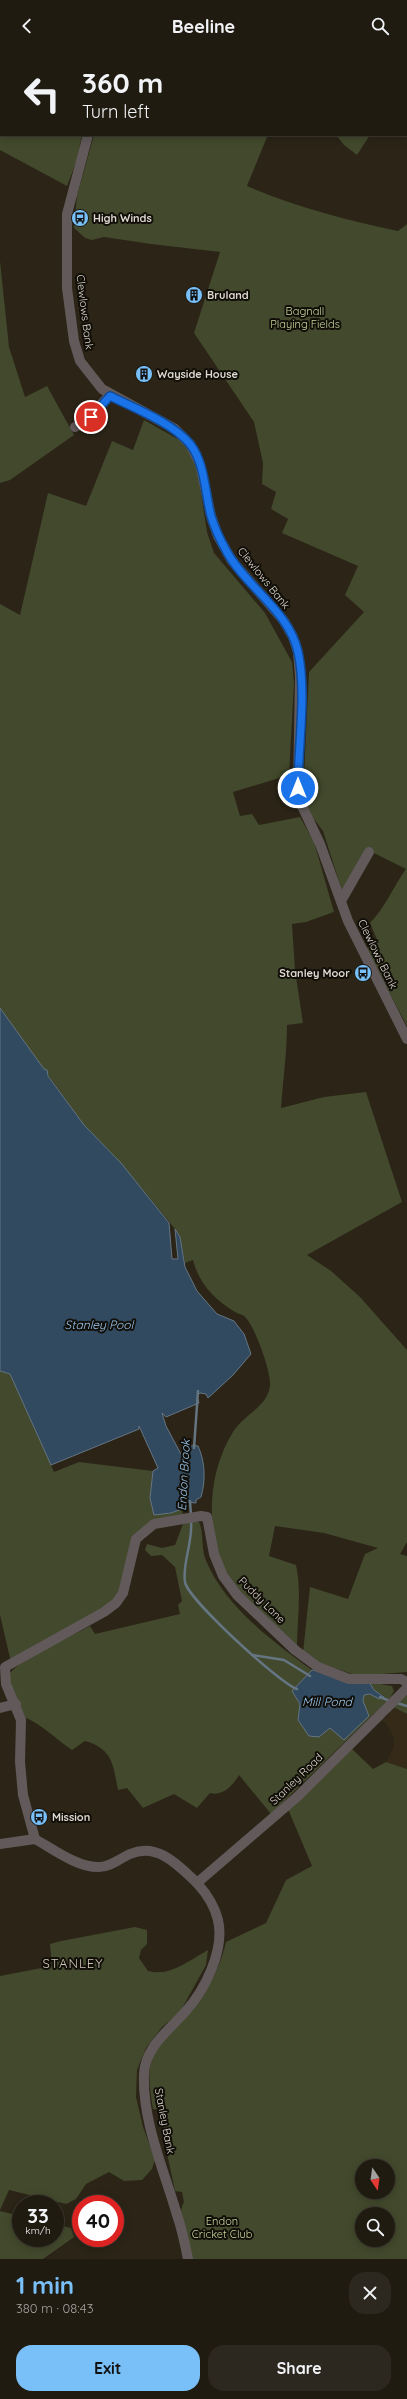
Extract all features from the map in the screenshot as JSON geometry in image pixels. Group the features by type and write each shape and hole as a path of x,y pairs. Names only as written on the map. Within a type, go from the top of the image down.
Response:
{"street":[{"name":"Clewlows Bank","path":"88,136 67,214 67,288 74,341 80,361 93,380 110,396 175,429 190,444 200,464 211,516 218,536 232,562 284,621 293,637 298,652 300,677 298,788 303,808 320,844 341,901 366,959 407,1039"},
{"path":"75,427 84,423 110,396"},
{"path":"341,901 369,852"},
{"name":"Puddy Lane","path":"35,1839 23,1795 20,1762 21,1720 16,1704 6,1684 5,1667 104,1612 116,1603 123,1593 136,1539 154,1524 197,1516 207,1517 214,1554 222,1576 237,1595 294,1650 318,1667 349,1679 401,1679 407,1682"},
{"name":"Stanley Road","path":"198,1883 297,1797 398,1694 407,1688"},
{"path":"0,1708 16,1704"},
{"path":"0,1844 35,1839"},
{"name":"Stanley Bank","path":"35,1839 88,1866 108,1865 131,1854 146,1851 159,1853 173,1860 198,1883 218,1919 217,1950 211,1968 196,1997 150,2053 144,2073 148,2112 156,2148 178,2217 188,2259"}],"shaded area":[{"path":"393,1707 407,1714 407,1769 386,1762 393,1749 394,1738 386,1723 381,1720 387,1717"}],"green space":[{"path":"0,136 82,136 77,160 67,186 0,150"},
{"name":"Bagnall Playing Fields","path":"94,136 266,136 267,137 247,186 303,207 359,222 398,231 407,224 407,1026 366,948 378,942 370,923 385,904 406,869 368,850 343,894 323,831 313,818 303,797 309,672 364,612 345,595 358,566 282,533 288,519 271,509 276,492 262,484 263,463 254,422 194,333 220,252 104,237 92,240 85,238 74,228 77,196"},
{"path":"337,136 369,136 357,155 344,145"},
{"path":"0,261 9,347 25,397 47,386 74,435 10,480 0,483"},
{"path":"144,420 183,442 191,453 197,468 207,532 214,553 265,613 292,662 294,683 289,775 233,792 240,816 252,814 259,825 300,817 314,842 334,912 306,922 292,924 295,970 303,1023 287,1025 286,1056 281,1108 324,1097 366,1092 402,1202 307,1255 331,1271 360,1297 407,1350 407,1542 400,1554 407,1556 407,1672 358,1676 317,1662 303,1652 310,1587 348,1599 365,1554 378,1548 324,1533 275,1526 269,1556 296,1565 298,1575 299,1596 297,1648 259,1614 238,1591 227,1574 219,1554 214,1534 212,1513 213,1491 223,1450 233,1432 243,1420 261,1404 269,1391 269,1376 257,1337 244,1316 236,1313 221,1302 204,1284 199,1277 193,1260 185,1263 180,1237 175,1229 121,1163 84,1125 0,1008 0,604 20,615 48,493 86,506 112,441 133,450"},
{"path":"0,1371 10,1374 54,1472 79,1462 153,1471 150,1498 171,1513 182,1509 183,1516 142,1528 120,1593 111,1603 17,1658 10,1658 0,1615"},
{"path":"193,1521 199,1522 205,1558 213,1575 236,1607 266,1635 312,1670 292,1691 300,1704 298,1720 319,1737 363,1701 364,1695 370,1694 379,1699 384,1696 374,1690 369,1682 392,1686 394,1691 390,1698 271,1814 239,1775 228,1789 215,1794 210,1793 197,1808 174,1794 143,1808 127,1788 118,1790 113,1766 106,1753 94,1744 85,1741 72,1750 24,1717 10,1686 9,1676 12,1670 45,1649 90,1626 95,1634 180,1614 178,1605 182,1601 175,1567 162,1555 151,1556 145,1550 147,1544 162,1548 175,1545 183,1524"},
{"path":"407,1695 407,1714 393,1707"},
{"name":"Endon Cricket Club","path":"352,1749 373,1769 386,1762 407,1769 407,2259 192,2259 181,2223 184,2202 182,2192 175,2191 162,2130 164,2130 162,2110 153,2109 149,2080 151,2063 155,2053 167,2034 198,2000 212,1980 218,1968 226,1942 266,1923 286,1880 312,1866 288,1809"},
{"path":"135,1927 147,1930 147,1944 141,1950 139,1958 148,1971 156,1972 172,1970 208,1950 206,1965 180,2012 162,2027 146,2048 137,2070 136,2097 143,2127 155,2160 152,2169 142,2180 124,2181 109,2172 86,2184 79,2195 72,2195 72,2201 66,2204 64,2204 64,2195 29,2195 9,2190 0,2210 0,1976 52,1966 50,1944"},
{"path":"0,2211 12,2214 12,2247 60,2247 43,2259 0,2259"},
{"path":"64,2226 71,2228 72,2238 64,2244"}],"water":[{"name":"Stanley Pool","path":"0,1008 44,1069 47,1070 48,1076 84,1125 121,1163 169,1223 172,1259 178,1259 175,1229 180,1237 185,1267 197,1291 217,1314 234,1321 244,1334 251,1354 233,1375 208,1398 206,1394 200,1393 197,1396 199,1403 166,1417 162,1413 166,1426 183,1458 186,1456 191,1445 198,1446 204,1471 204,1484 201,1497 196,1500 196,1503 185,1502 182,1509 171,1513 154,1515 150,1498 153,1471 158,1468 139,1426 139,1429 51,1465 10,1374 0,1371"},
{"name":"Mill Pond","path":"312,1670 369,1682 374,1690 384,1697 379,1699 370,1694 364,1695 363,1701 369,1716 344,1740 330,1728 319,1737 309,1736 298,1720 300,1704 292,1691"}],"waterway":[{"name":"Endon Brook","path":"194,1448 198,1391"},
{"name":"Endon Brook","path":"190,1501 191,1516"},
{"name":"Endon Brook","path":"191,1521 184,1575 185,1582 190,1591 201,1605 254,1657 272,1672 297,1689"},
{"path":"252,1655 284,1660 310,1676"},
{"name":"Endon Brook","path":"380,1697 390,1701"},
{"name":"Endon Brook","path":"397,1703 407,1706"}],"place":[{"name":"High Winds","path":"80,218"},
{"name":"Bruland","path":"194,295"},
{"name":"Wayside House","path":"144,374"},
{"name":"Stanley Moor","path":"363,973"},
{"name":"Mission","path":"39,1817"}],"district":[{"name":"STANLEY","path":"73,1963"}],"route":[{"path":"91,417 110,396 175,429 190,444 200,464 211,516 218,536 232,562 284,621 293,637 298,652 301,704 298,788"}]}
